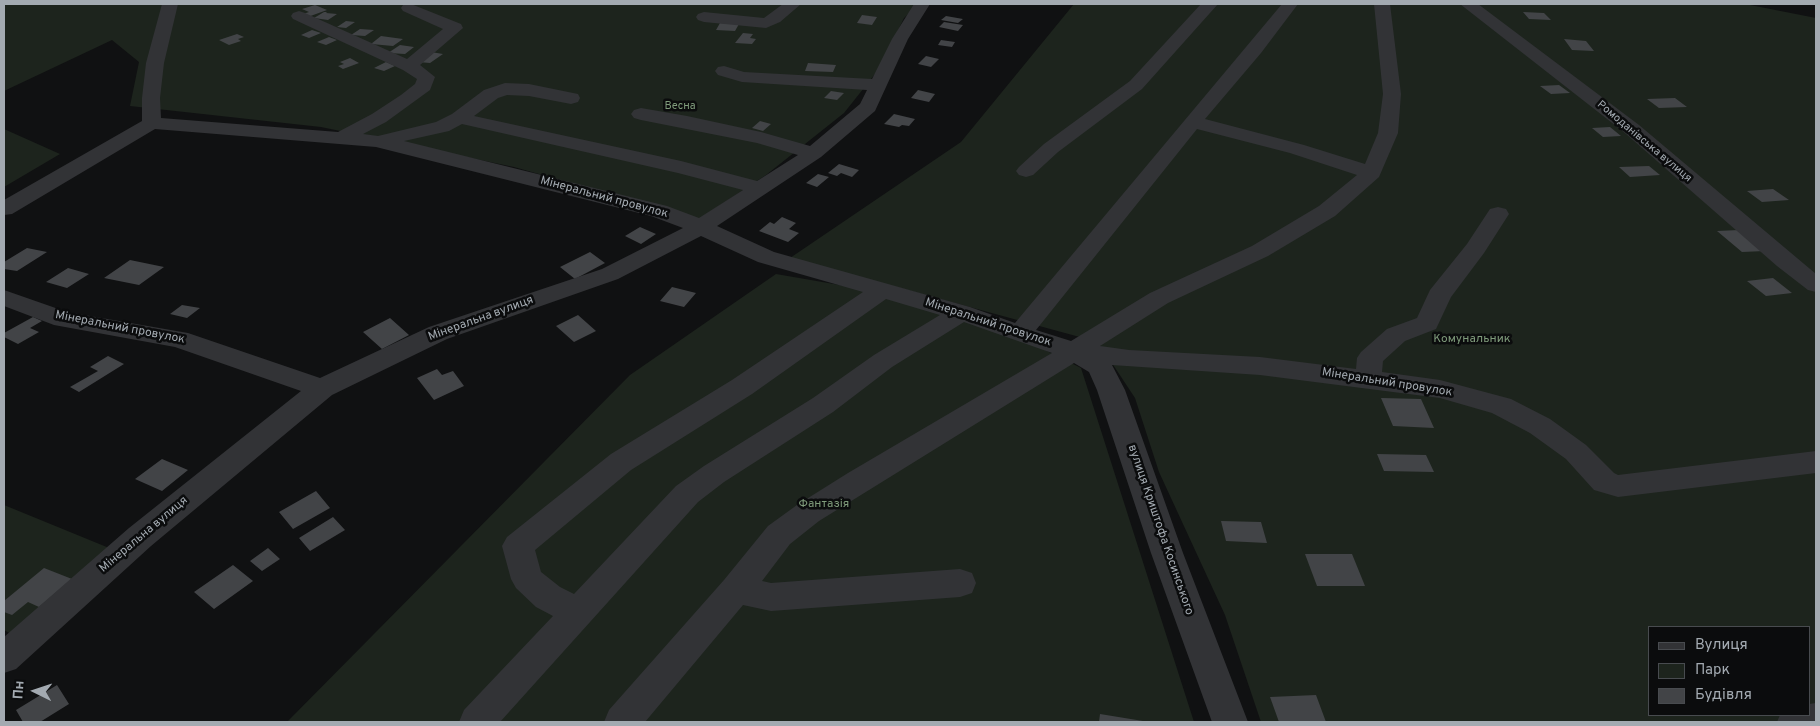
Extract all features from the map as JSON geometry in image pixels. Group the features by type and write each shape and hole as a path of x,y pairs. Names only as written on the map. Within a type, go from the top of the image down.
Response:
{"street":[{"path":"4,209 152,123 151,98 155,63 170,4"},
{"path":"704,17 766,22 774,19 793,4"},
{"name":"Мінеральна вулиця","path":"9,647 322,388 438,332 610,274 701,227 814,153 868,107 900,39 922,4"},
{"path":"1026,171 1051,148 1136,85 1210,4"},
{"path":"622,722 736,590 779,536 808,513 1159,298 1260,251 1318,216 1372,173 1388,134 1392,94 1382,4"},
{"name":"Ромоданівська вулиця","path":"1468,4 1632,129 1785,261 1816,285"},
{"path":"409,8 455,28 409,66"},
{"path":"298,16 409,66 426,77 424,86 379,118 341,138"},
{"path":"724,72 742,77 879,85"},
{"path":"376,141 442,127 459,118 490,94 505,90 529,90 571,98"},
{"path":"641,114 752,136 814,153"},
{"path":"459,118 681,167 761,188"},
{"path":"1192,122 1297,149 1372,173"},
{"name":"Мінеральний провулок","path":"152,123 376,141 434,154 659,211 701,227 766,257 962,313 1073,351 1128,360 1260,366 1440,389 1501,406 1540,426 1576,452 1604,482 1618,486 1816,462"},
{"path":"1368,379 1370,358 1396,335 1427,323 1438,295 1476,248 1498,214"},
{"path":"578,612 548,597 527,579 518,546 621,462 682,422 742,387 881,290"},
{"name":"Мінеральний провулок","path":"4,298 63,319 179,339 322,388"},
{"path":"476,722 687,494 714,474 823,405 883,361 962,313"},
{"name":"вулиця Криштофа Косинського","path":"1073,351 1100,367 1112,390 1167,553 1230,722"},
{"path":"736,590 771,597 960,583"},
{"path":"1795,722 1816,720"}],"lane":[{"path":"1020,332 1192,122 1255,49 1290,4"}],"green space":[{"name":"Весна","path":"4,4 919,4 904,18 879,69 844,113 766,175 699,219 514,167 321,127 130,106 139,62 112,40 4,91"},
{"name":"Комунальник","path":"1074,4 1745,4 1816,18 1816,722 1261,722 1225,615 1159,472 1135,398 1098,342 790,258 961,142"},
{"path":"4,129 60,154 4,187"},
{"name":"Фантазія","path":"776,274 857,288 1025,340 1081,368 1194,722 287,722 630,375"},
{"path":"4,505 114,550 16,637 4,630"}],"building":[{"path":"315,5 327,10 305,18 300,15 309,12 302,9"},
{"path":"324,12 337,14 328,20 314,18"},
{"path":"1523,12 1544,13 1551,20 1529,19"},
{"path":"862,15 877,17 872,25 857,23"},
{"path":"946,16 963,19 958,23 941,20"},
{"path":"346,21 355,22 346,28 337,27"},
{"path":"944,22 963,25 958,31 939,27"},
{"path":"720,23 739,24 735,31 716,30"},
{"path":"360,29 374,30 365,36 351,35"},
{"path":"312,30 321,33 309,38 301,35"},
{"path":"743,33 753,34 750,38 756,39 752,44 735,43"},
{"path":"237,34 244,37 238,39 241,41 229,45 219,40"},
{"path":"381,36 403,39 393,46 371,44"},
{"path":"329,37 337,40 326,45 317,42"},
{"path":"1564,39 1586,41 1594,51 1572,50"},
{"path":"941,40 955,42 952,47 938,45"},
{"path":"400,45 414,47 405,54 388,53"},
{"path":"431,52 443,54 430,63 418,62"},
{"path":"926,56 939,59 931,67 918,64"},
{"path":"350,58 359,63 343,69 338,66 344,64 340,62"},
{"path":"386,62 395,66 384,71 374,68"},
{"path":"808,63 836,65 833,72 805,71"},
{"path":"1559,85 1570,93 1551,94 1540,86"},
{"path":"918,90 935,94 929,102 911,98"},
{"path":"831,91 844,93 837,100 824,98"},
{"path":"1675,98 1687,107 1659,108 1647,99"},
{"path":"894,114 915,119 909,126 902,125 899,127 884,124"},
{"path":"760,121 771,124 763,131 752,128"},
{"path":"1610,127 1621,136 1603,137 1592,128"},
{"path":"839,164 859,170 852,177 841,173 837,176 828,173"},
{"path":"1649,166 1660,175 1630,177 1619,167"},
{"path":"818,174 829,177 817,187 806,183"},
{"path":"1773,189 1789,200 1762,202 1747,191"},
{"path":"782,217 796,223 789,229 799,233 788,242 759,231 770,222 774,224"},
{"path":"640,227 656,234 641,244 625,236"},
{"path":"1739,230 1765,251 1742,252 1717,231"},
{"path":"27,248 47,252 17,271 4,269 4,262"},
{"path":"590,252 605,263 575,279 560,267"},
{"path":"130,260 164,267 139,285 104,278"},
{"path":"68,268 89,274 67,288 46,282"},
{"path":"1773,278 1792,293 1766,296 1747,281"},
{"path":"672,287 696,293 684,307 660,301"},
{"path":"182,305 200,308 187,318 170,314"},
{"path":"578,315 596,331 574,342 556,326"},
{"path":"33,317 42,321 30,328 39,332 18,344 4,337 4,333"},
{"path":"390,318 409,335 382,349 363,332"},
{"path":"108,356 124,364 79,392 70,387 98,371 90,367"},
{"path":"437,369 442,375 453,371 464,386 434,400 417,378"},
{"path":"1381,398 1421,399 1434,428 1393,426"},
{"path":"1377,454 1426,455 1434,472 1384,471"},
{"path":"162,459 188,470 162,491 135,479"},
{"path":"316,491 330,508 293,529 279,512"},
{"path":"333,517 345,530 310,551 299,538"},
{"path":"1221,521 1261,522 1267,543 1226,541"},
{"path":"268,548 280,559 262,571 250,561"},
{"path":"1305,554 1352,554 1365,586 1317,586"},
{"path":"233,565 253,581 214,609 194,592"},
{"path":"44,568 72,579 39,607 28,602 12,615 4,612 4,601"},
{"path":"57,685 69,704 40,722 23,722 16,710"},
{"path":"1316,695 1326,722 1279,722 1270,697"},
{"path":"1100,714 1143,721 1143,722 1099,722"}]}
